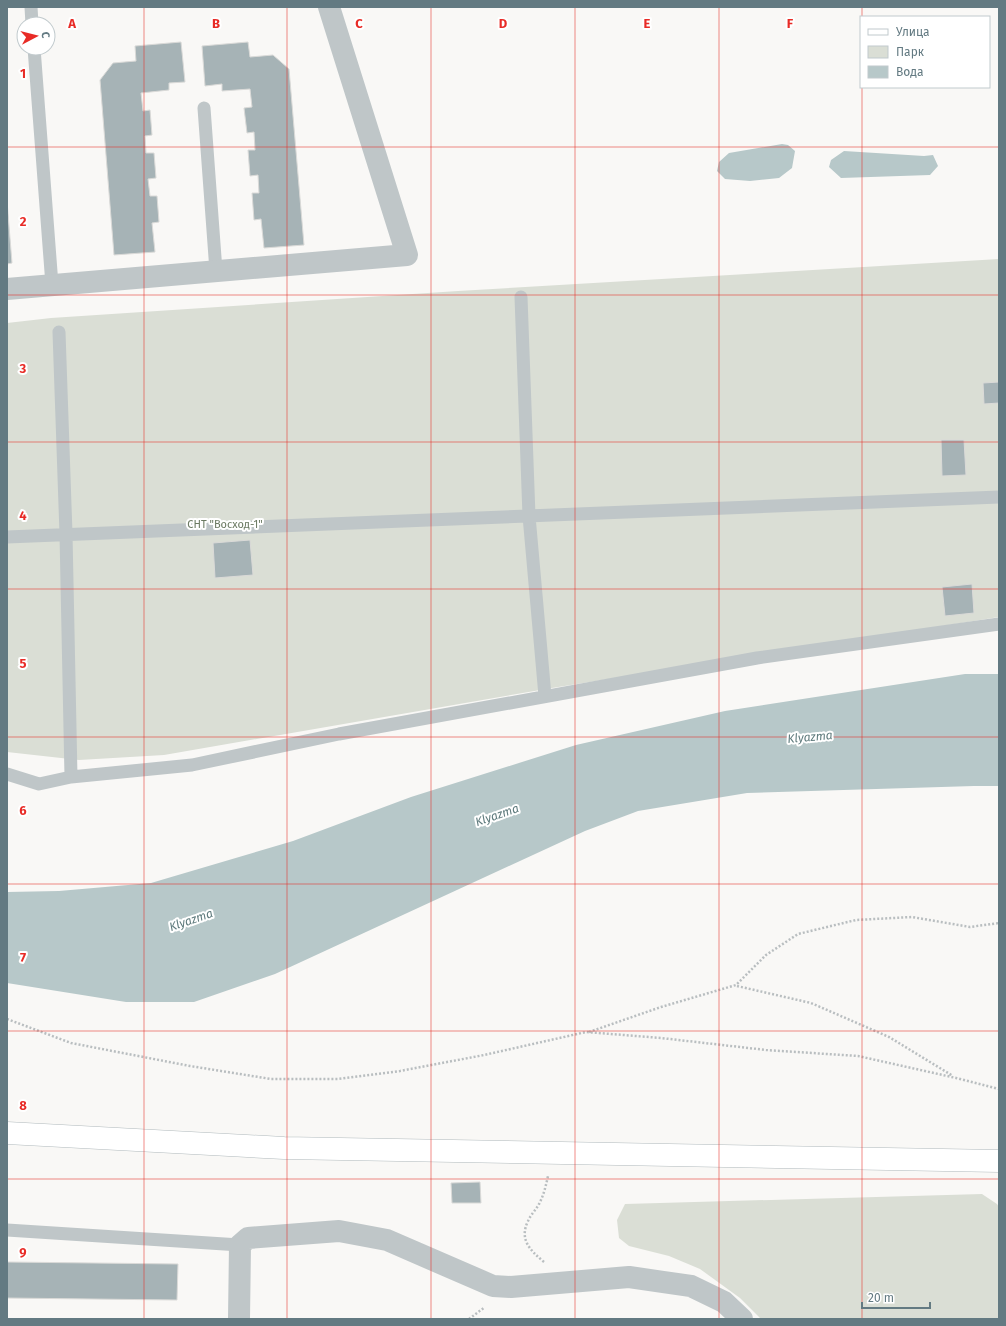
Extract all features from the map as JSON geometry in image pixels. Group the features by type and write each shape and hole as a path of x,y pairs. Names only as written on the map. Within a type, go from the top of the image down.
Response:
{"street":[{"path":"7,289 407,255 329,7"},
{"path":"7,1133 284,1148 999,1161"},
{"path":"239,1319 240,1245 248,1238 339,1231 387,1240 493,1286 511,1287 629,1277 691,1286 724,1302 742,1319"}],"lane":[{"path":"35,56 52,285"},
{"path":"204,108 216,271"},
{"path":"521,297 529,516 544,696"},
{"path":"59,332 66,534 71,777"},
{"path":"7,536 999,497"},
{"path":"7,774 39,784 71,777 192,765 339,734 757,658 999,624"},
{"path":"7,1230 240,1245"}],"path":[{"path":"7,1019 71,1043 190,1066 272,1079 338,1078 400,1071 484,1055 586,1032 661,1007 736,985 766,955 798,934 856,920 912,917 970,927 999,923"},
{"path":"736,985 811,1003 889,1036 956,1078"},
{"path":"586,1032 661,1038 766,1050 858,1056 999,1089"},
{"path":"548,1174 545,1191 528,1220 524,1234 529,1248 543,1261 573,1282"}],"green space":[{"name":"СНТ \"Восход-1\"","path":"999,259 999,617 552,688 164,755 79,760 7,752 7,323 51,318 458,291"},
{"path":"982,1194 999,1207 999,1319 761,1319 740,1298 700,1269 669,1256 629,1246 619,1238 617,1220 625,1204"}],"water":[{"path":"782,144 788,145 795,151 792,168 779,178 750,181 725,179 717,171 719,162 729,153"},
{"path":"844,151 924,156 933,155 938,166 930,175 841,178 829,167 831,160"},
{"name":"Klyazma","path":"965,674 999,674 999,786 747,793 638,811 585,831 275,974 194,1002 126,1002 7,983 7,892 59,891 151,883 293,841 411,797 576,745 725,711"}],"building":[{"path":"181,42 185,82 169,83 169,90 141,93 143,111 150,110 152,135 145,136 146,153 154,153 156,178 148,179 150,196 157,196 159,222 152,223 155,252 114,255 100,80 113,63 136,61 135,46"},
{"path":"248,42 250,57 273,55 289,69 304,245 264,248 261,219 254,220 252,193 259,193 258,175 250,176 248,150 255,150 254,132 247,133 244,108 252,107 250,89 222,91 222,84 205,86 202,46"},
{"path":"7,201 12,263 7,264"},
{"path":"999,382 999,403 984,404 983,383"},
{"path":"941,440 964,440 966,475 942,476"},
{"path":"250,540 253,575 215,578 213,543"},
{"path":"972,584 974,613 945,616 942,587"},
{"path":"480,1182 481,1203 452,1203 451,1183"},
{"path":"7,1262 178,1264 177,1300 7,1298"}]}
